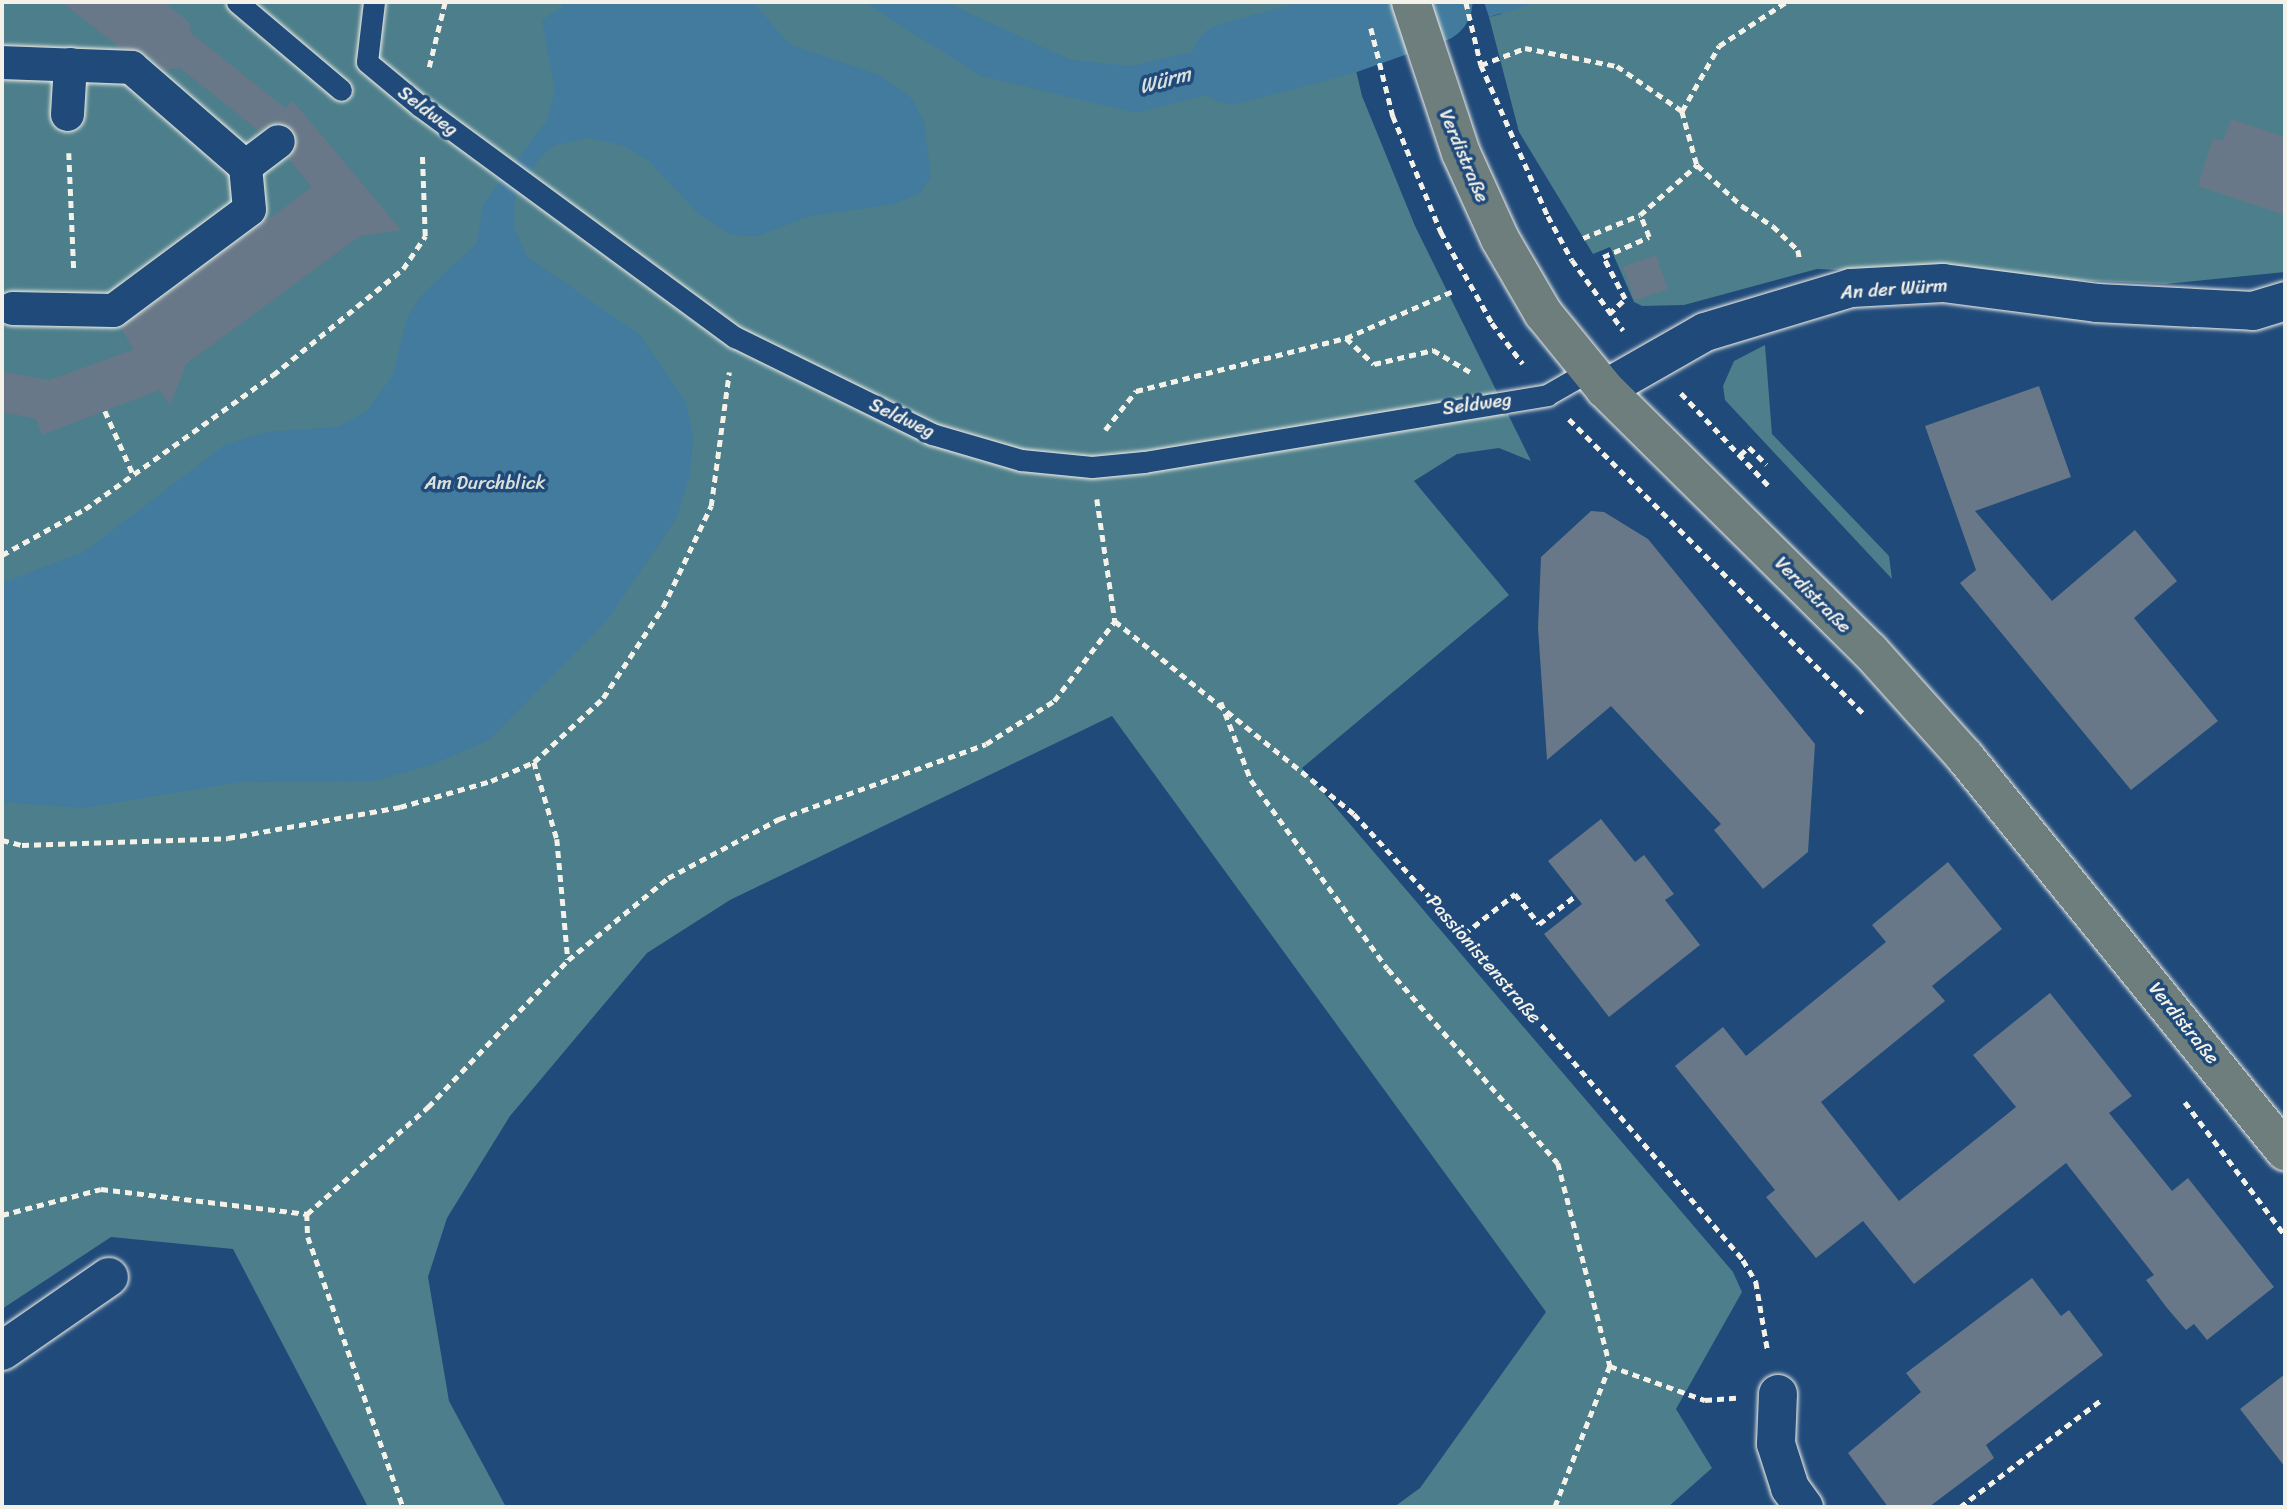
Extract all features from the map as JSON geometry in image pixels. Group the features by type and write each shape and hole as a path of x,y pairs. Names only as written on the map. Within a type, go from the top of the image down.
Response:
{"main road":[{"name":"Verdistraße","path":"1411,2 1427,63 1500,239 1543,313 1597,380 1870,651 1965,757 2285,1151"}],"street":[{"path":"2,62 131,67 245,166 249,209 113,310 77,301 12,308"},
{"path":"67,114 70,64"},
{"path":"245,166 278,141"},
{"name":"An der Würm","path":"1597,380 1705,332 1851,288 1943,283 2097,303 2253,311 2285,301"},
{"path":"2,1351 109,1278"},
{"path":"1777,1394 1776,1444 1790,1488 1804,1507"}],"lane":[{"path":"237,2 341,90"},
{"name":"Seldweg","path":"374,2 367,62 420,106 735,337 932,434 1021,460 1092,467 1482,402 1547,395 1597,380"}],"path":[{"path":"2,555 46,533 273,375 416,255 425,236 420,106 445,2"},
{"path":"1466,2 1477,48"},
{"path":"1682,111 1719,46 1786,2"},
{"path":"1367,14 1393,116 1441,232 1492,323 1547,395 1867,718"},
{"path":"1481,65 1525,48 1580,55 1617,66 1682,111 1697,165 1798,250 1808,299"},
{"path":"67,114 77,301"},
{"path":"1583,238 1640,215 1697,165"},
{"path":"1609,314 1625,299 1603,257 1649,237 1640,215"},
{"path":"2,1215 101,1188 307,1214 428,1107 568,960 668,878 779,819 986,744 1054,701 1115,621 1092,467 1109,420 1136,391 1346,338 1451,292"},
{"path":"2,840 22,845 228,838 400,807 491,781 534,762 603,698 663,607 711,506 735,337"},
{"path":"1346,338 1374,364 1433,350 1470,372 1482,402"},
{"path":"105,411 133,474"},
{"path":"1740,455 1749,447 1766,465"},
{"name":"Passionistenstraße","path":"1115,621 1220,701 1354,814 1464,934 1743,1260 1756,1282 1777,1394"},
{"path":"1220,701 1251,780 1388,969 1558,1163 1610,1366 1555,1507"},
{"path":"534,762 556,839 568,960"},
{"path":"1464,934 1515,894 1539,924 1575,896"},
{"path":"2179,1094 2285,1236"},
{"path":"307,1214 308,1237 403,1507"},
{"path":"1610,1366 1705,1400 1777,1394"},
{"path":"1960,1507 2101,1400"}],"green space":[{"name":"Am Durchblick","path":"2,2 1340,2 1362,96 1415,226 1531,461 1499,448 1457,454 1414,481 1509,595 1302,768 1733,1272 1742,1292 1676,1409 1712,1468 1668,1507 1394,1507 1420,1488 1546,1312 1112,716 730,900 647,953 510,1116 447,1218 428,1277 449,1401 506,1507 368,1507 233,1249 111,1237 2,1309"},
{"path":"1499,2 2285,2 2285,272 2165,284 1817,269 1684,305 1642,306 1634,302 1610,247 1593,254 1519,132 1489,17 1501,14"},
{"path":"1765,345 1772,434 1889,556 1892,579 1725,400 1723,386 1734,361"}],"water":[{"path":"562,2 753,2 789,44 881,76 912,99 924,122 931,176 920,193 895,204 810,216 757,236 731,235 700,215 649,161 622,145 590,138 555,145 541,156 515,195 514,227 527,257 639,334 686,402 693,437 690,475 677,517 608,619 489,740 431,765 374,781 240,782 83,808 2,802 2,583 84,552 226,444 267,432 338,427 367,411 393,375 407,318 421,296 477,243 483,204 546,122 555,92 542,20 562,7"},
{"path":"864,2 945,2 1071,60 1131,66 1337,19 1350,58 1136,113 981,76"},
{"path":"1484,2 1539,2 1489,17"}],"building":[{"path":"62,2 164,2 189,22 191,33 285,108 293,101 401,230 360,236 186,364 170,405 159,390 42,435 36,419 2,412 2,372 49,380 133,350 121,327 312,187 288,158 297,139 286,124 275,122 259,131 180,68 164,70 143,52 119,47"},
{"path":"2231,119 2285,137 2285,215 2198,186 2213,138 2223,141"},
{"path":"1656,255 1668,289 1635,300 1623,266"},
{"path":"2039,386 2071,477 1975,511 2052,601 2135,530 2177,581 2134,618 2218,721 2131,790 1960,583 1976,570 1925,426"},
{"path":"1591,511 1604,512 1648,539 1815,744 1808,852 1763,889 1714,830 1721,824 1611,706 1547,760 1538,628 1541,557"},
{"path":"1601,819 1635,862 1644,855 1674,894 1665,900 1700,945 1609,1017 1544,934 1582,904 1548,861"},
{"path":"1948,862 2002,929 1932,986 1945,1001 1821,1102 1899,1201 2016,1107 1973,1055 2050,993 2132,1096 2109,1113 2172,1191 2188,1178 2274,1287 2207,1340 2194,1324 2186,1330 2167,1308 2146,1280 2154,1275 2066,1163 1914,1284 1863,1221 1816,1258 1766,1197 1775,1190 1675,1066 1723,1027 1746,1056 1886,942 1872,925"},
{"path":"2032,1278 2061,1316 2069,1310 2103,1355 1986,1445 1994,1458 1929,1507 1888,1507 1848,1453 1921,1392 1906,1373"},
{"path":"2285,1374 2285,1467 2240,1409"}],"waterway":[{"name":"Würm","path":"1232,63 1341,34 1432,2"}]}
